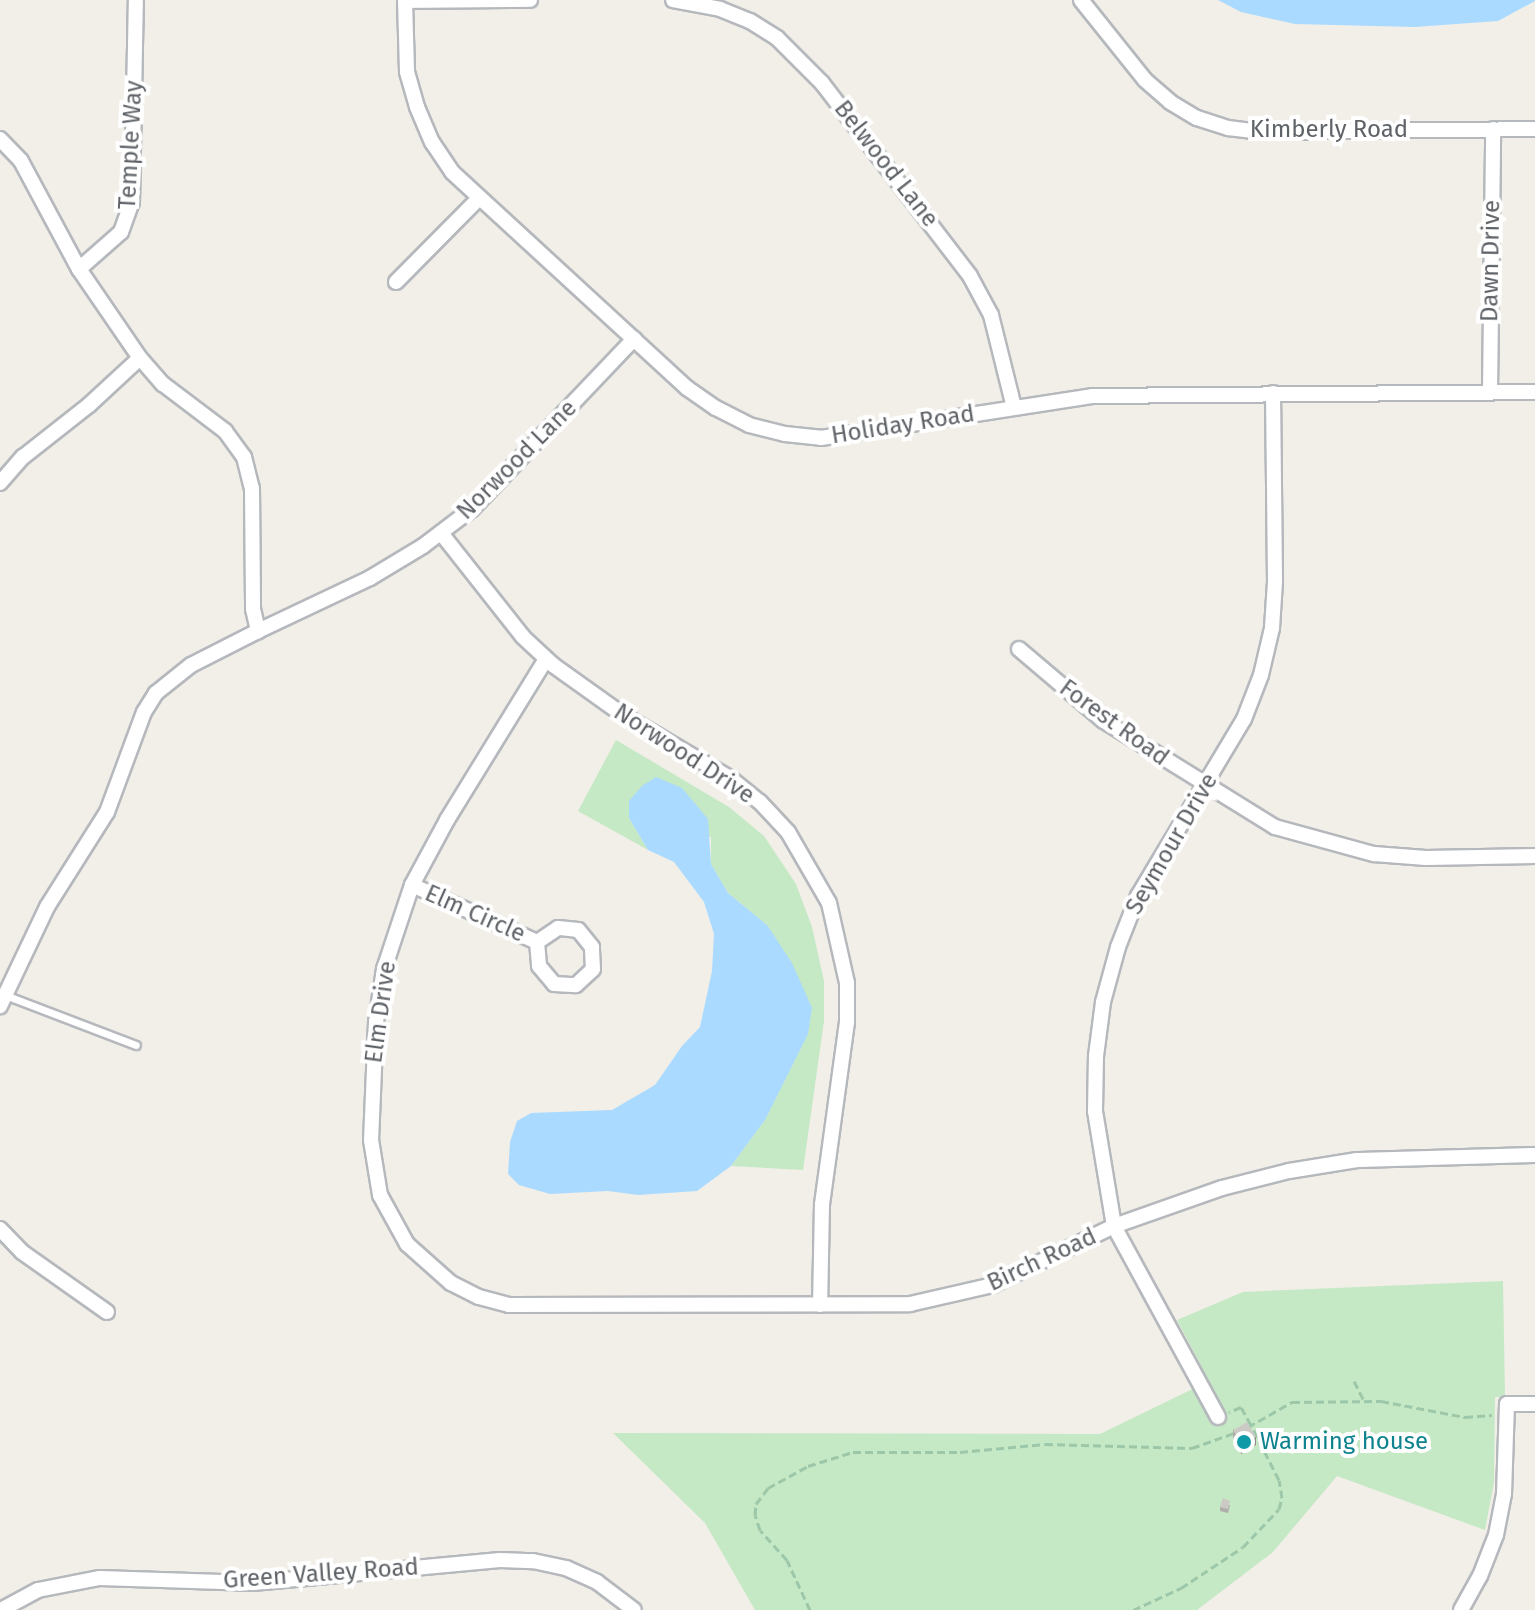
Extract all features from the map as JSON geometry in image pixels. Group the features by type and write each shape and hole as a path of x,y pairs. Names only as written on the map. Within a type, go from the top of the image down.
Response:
{"street":[{"name":"Temple Way","path":"79,269 121,232 132,202 136,0"},
{"path":"405,0 530,0"},
{"name":"Holiday Road","path":"405,0 407,72 417,107 438,152 478,199 687,388 749,425 785,434 821,438 857,436 1092,396 1535,392"},
{"name":"Belwood Lane","path":"673,0 720,9 750,21 777,38 822,83 970,276 991,315 1014,407"},
{"name":"Kimberly Road","path":"1081,0 1145,80 1170,102 1208,122 1260,132 1535,129"},
{"name":"Dawn Drive","path":"1490,392 1493,129"},
{"path":"0,139 21,161 79,269 140,358 163,384 225,431 244,457 252,488 253,609 258,631"},
{"path":"396,282 478,199"},
{"name":"Norwood Lane","path":"2,1000 47,907 107,812 144,712 156,693 191,665 370,578 441,533 472,509 517,466 634,339"},
{"path":"0,483 23,457 89,405 140,358"},
{"name":"Seymour Drive","path":"1218,1417 1114,1226 1095,1111 1096,1056 1103,1002 1118,947 1138,896 1244,719 1261,675 1272,628 1275,581 1273,393"},
{"name":"Norwood Drive","path":"441,533 523,637 546,659 586,691 730,778 760,802 788,832 829,903 847,983 847,1022 822,1204 820,1305"},
{"name":"Forest Road","path":"1019,649 1104,721 1275,827 1374,854 1426,858 1535,856"},
{"name":"Elm Drive","path":"540,1307 509,1305 479,1297 451,1283 407,1244 380,1195 371,1140 376,1022 384,969 412,885 447,820 546,659"},
{"name":"Elm Circle","path":"412,885 537,942"},
{"name":"Elm Circle","path":"558,928 578,930 592,947 593,969 576,985 554,984 539,966 537,942 558,928"},
{"name":"Birch Road","path":"540,1307 910,1304 951,1297 1032,1269 1114,1226 1222,1188 1289,1171 1357,1160 1535,1155"},
{"path":"0,1229 22,1252 107,1312"},
{"path":"1461,1610 1480,1576 1496,1535 1504,1494 1507,1408 1535,1404"},
{"name":"Green Valley Road","path":"1,1610 38,1590 100,1578 253,1583 500,1560 533,1561 566,1568 597,1582 634,1610"}],"lane":[{"path":"2,1000 136,1045"}],"path":[{"path":"1354,1381 1364,1401"},
{"path":"810,1610 787,1560 760,1530 755,1515 756,1504 768,1488 808,1466 853,1452 960,1452 1045,1444 1192,1448 1211,1444 1292,1402 1395,1403 1465,1417 1507,1408"},
{"path":"1133,1610 1194,1580 1243,1547 1279,1509 1282,1498 1279,1480 1241,1407"}],"green space":[{"path":"616,740 729,807 764,836 796,884 812,927 824,981 824,1021 803,1170 731,1166 765,1120 767,925 728,893 711,864 711,837 629,818 648,850 578,811"},
{"path":"1503,1281 1505,1397 1495,1397 1494,1482 1485,1530 1337,1476 1273,1552 1197,1610 755,1610 705,1523 613,1433 1100,1434 1209,1381 1177,1320 1243,1292"}],"water":[{"path":"1218,0 1535,1 1498,21 1415,27 1295,24 1241,12"},
{"path":"656,777 682,788 708,819 711,864 728,893 767,925 792,963 812,1008 808,1034 765,1120 731,1166 697,1191 638,1195 608,1191 550,1194 519,1185 508,1174 510,1142 517,1121 531,1113 612,1110 655,1085 682,1046 700,1027 712,971 714,934 704,902 674,862 648,850 629,818 629,801 642,786"}],"building":[{"path":"1247,1422 1256,1437 1242,1445 1233,1430"},
{"path":"1223,1498 1230,1501 1228,1509 1220,1507"}],"place":[{"name":"Warming house","path":"1244,1442"}]}
